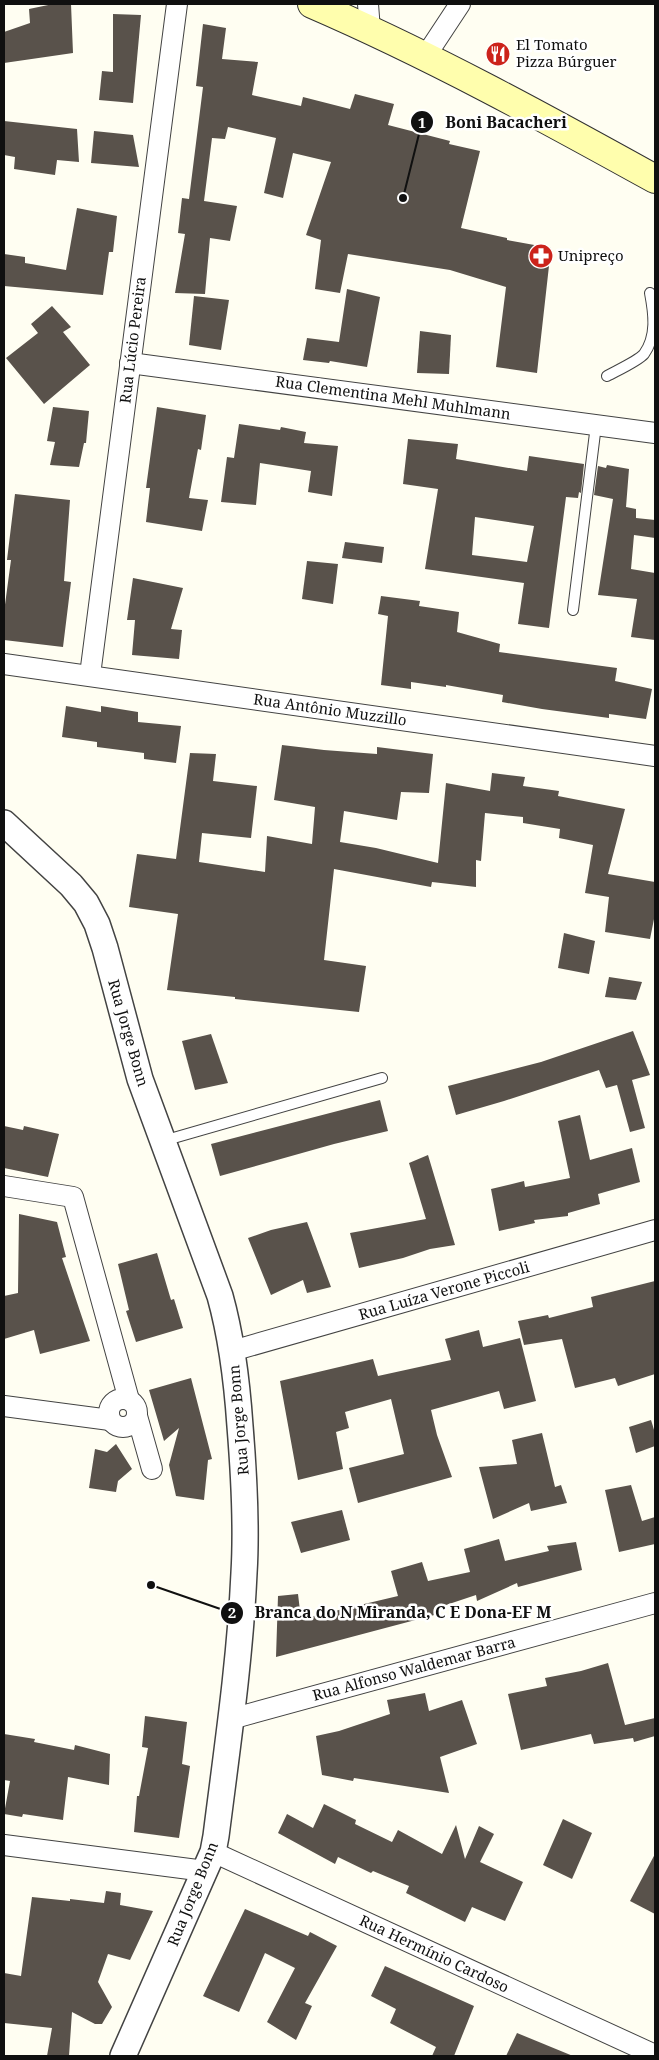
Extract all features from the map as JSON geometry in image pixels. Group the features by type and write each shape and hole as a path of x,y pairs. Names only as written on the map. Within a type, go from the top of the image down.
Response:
{"main road":[{"path":"312,4 369,17 425,57 540,116 655,179"}],"street":[{"name":"Rua Lúcio Pereira","path":"90,675 177,4"},
{"path":"425,57 460,4"},
{"name":"Rua Clementina Mehl Muhlmann","path":"130,363 655,433"},
{"name":"Rua Antônio Muzzillo","path":"4,664 655,756"},
{"name":"Rua Jorge Bonn","path":"4,823 71,885 86,903 97,924 140,1079 220,1296 227,1320 238,1392 244,1474 245,1524 242,1604 231,1720 209,1862 123,2056"},
{"path":"4,1186 73,1197 152,1469"},
{"name":"Rua Luíza Verone Piccoli","path":"232,1351 655,1230"},
{"path":"4,1406 110,1420 108,1411 112,1402 120,1398 133,1408"},
{"name":"Rua Alfonso Waldemar Barra","path":"231,1720 655,1603"},
{"name":"Rua Hermínio Cardoso","path":"4,1845 209,1862 655,2055"}],"lane":[{"path":"607,376 643,355 653,334 654,312 650,293"},
{"path":"573,610 596,425"},
{"path":"162,1141 382,1078"}],"building":[{"path":"53,4 71,4 73,53 4,63 4,32 30,23 29,9"},
{"path":"113,14 141,15 133,103 99,100 102,71 113,72"},
{"path":"203,24 226,28 222,59 258,62 252,95 301,106 303,97 350,109 355,94 394,104 388,125 450,141 449,144 480,151 461,228 507,238 507,240 551,248 537,373 496,367 506,287 450,270 348,254 340,293 315,289 321,240 306,235 331,162 293,153 283,198 264,193 276,138 228,127 225,139 212,138 204,201 237,206 230,241 210,238 205,294 175,293 185,234 178,233 182,198 189,199 203,87 196,86"},
{"path":"4,121 77,129 79,162 57,160 55,175 14,169 15,157 4,155"},
{"path":"94,131 133,135 139,167 91,163"},
{"path":"77,208 117,216 113,252 109,252 103,295 4,286 4,254 25,257 25,263 66,270"},
{"path":"347,289 380,297 367,367 330,361 329,363 303,360 307,338 339,342"},
{"path":"194,296 229,300 221,350 189,345"},
{"path":"52,306 71,327 63,332 90,365 44,404 6,358 38,333 31,324"},
{"path":"420,331 451,335 449,374 417,373"},
{"path":"53,407 89,411 86,443 84,443 79,467 50,465 55,442 47,441"},
{"path":"157,407 206,415 201,450 198,449 189,498 208,500 202,531 146,522 150,488 146,488"},
{"path":"239,424 280,430 281,427 306,432 304,443 338,446 332,496 308,492 311,471 260,463 256,505 221,502 227,457 234,458"},
{"path":"408,439 458,444 456,459 527,471 529,456 584,464 581,493 579,492 578,498 566,497 549,628 518,624 524,583 425,569 438,489 403,484","holes":["475,517 534,526 527,562 472,555"]},
{"path":"607,465 629,469 626,507 636,509 636,518 655,520 655,538 634,535 631,569 655,573 655,640 631,637 637,599 598,595 613,499 594,495 598,466 606,468"},
{"path":"15,494 70,500 64,581 71,582 63,647 4,640 4,612 11,560 7,560"},
{"path":"345,542 384,547 382,563 342,558"},
{"path":"307,561 338,564 333,604 302,599"},
{"path":"133,578 183,588 171,629 182,630 179,659 132,655 135,620 127,620"},
{"path":"381,596 420,601 419,606 459,612 457,632 500,644 499,652 617,668 615,681 652,689 646,719 609,714 609,718 542,709 502,702 503,695 446,685 446,687 411,682 411,689 381,685 388,616 378,614"},
{"path":"66,706 101,712 101,706 138,712 138,722 181,726 176,763 144,759 144,753 97,747 97,742 62,737"},
{"path":"282,745 377,754 377,747 433,754 429,793 401,792 397,820 344,811 340,842 376,848 438,863 446,783 490,791 492,773 525,777 523,786 559,791 558,796 625,809 608,874 655,882 655,914 650,939 605,932 609,897 585,893 593,845 559,838 560,829 523,823 523,817 485,813 481,861 476,860 476,887 432,882 431,887 334,869 324,960 366,966 359,1012 167,990 178,914 129,907 137,854 176,859 190,753 216,754 213,781 257,786 251,838 202,833 199,862 265,872 267,836 312,844 315,807 274,800"},
{"path":"564,933 595,941 589,974 558,968"},
{"path":"609,977 642,982 636,1000 605,997"},
{"path":"633,1031 650,1075 632,1080 645,1128 630,1132 617,1085 606,1088 599,1070 456,1115 448,1086 541,1062"},
{"path":"211,1034 228,1083 195,1090 182,1041"},
{"path":"380,1100 388,1131 220,1176 211,1144"},
{"path":"580,1115 590,1160 632,1148 640,1182 598,1194 600,1204 568,1213 568,1216 534,1220 535,1223 499,1231 491,1189 524,1181 525,1187 570,1178 558,1121"},
{"path":"4,1126 23,1130 24,1126 59,1134 48,1177 4,1168"},
{"path":"428,1155 455,1245 430,1249 403,1258 359,1268 350,1233 426,1219 409,1163"},
{"path":"19,1214 57,1222 66,1257 62,1258 90,1341 40,1354 34,1330 4,1339 4,1296 18,1293"},
{"path":"307,1222 331,1287 307,1293 303,1280 271,1295 248,1238 271,1230"},
{"path":"157,1253 171,1300 174,1299 183,1328 136,1342 126,1311 129,1310 118,1264"},
{"path":"655,1281 655,1374 618,1386 615,1378 575,1388 562,1339 524,1345 518,1321 548,1315 549,1318 593,1307 591,1297"},
{"path":"479,1330 483,1347 520,1338 536,1401 504,1409 499,1391 431,1410 437,1435 452,1477 358,1503 349,1468 404,1454 391,1399 345,1412 349,1428 336,1432 343,1469 298,1480 280,1381 373,1359 378,1376 451,1360 445,1339"},
{"path":"191,1378 212,1459 208,1460 204,1500 176,1496 169,1465 179,1428 164,1441 149,1390"},
{"path":"651,1420 655,1433 655,1446 636,1453 629,1427"},
{"path":"542,1433 555,1487 561,1485 567,1503 531,1511 529,1503 493,1519 479,1467 517,1464 512,1440"},
{"path":"116,1444 132,1469 118,1481 116,1492 89,1488 95,1449 107,1452"},
{"path":"631,1485 642,1521 655,1517 655,1544 619,1552 605,1490"},
{"path":"342,1510 350,1540 301,1553 291,1522"},
{"path":"499,1539 505,1561 549,1551 547,1546 576,1542 582,1570 518,1587 517,1583 477,1601 476,1595 437,1608 438,1614 276,1657 278,1596 298,1594 301,1619 398,1596 391,1571 422,1562 428,1581 470,1572 464,1549"},
{"path":"608,1663 625,1725 655,1718 655,1736 634,1742 633,1738 594,1744 591,1734 521,1750 508,1694 547,1686 545,1678 581,1671"},
{"path":"425,1693 429,1711 462,1700 477,1744 440,1757 449,1793 354,1778 353,1781 322,1775 316,1736 339,1731 390,1714 387,1700"},
{"path":"145,1716 187,1722 182,1764 190,1766 179,1838 134,1832 137,1796 139,1796 148,1748 142,1747"},
{"path":"4,1734 35,1739 34,1742 74,1750 75,1745 110,1754 109,1785 68,1777 63,1820 23,1814 22,1817 4,1814 10,1781 4,1780"},
{"path":"324,1804 356,1820 355,1824 392,1842 398,1830 442,1854 456,1825 465,1859 479,1826 494,1834 480,1862 523,1882 505,1921 472,1907 465,1922 406,1893 409,1886 373,1871 371,1873 338,1857 335,1864 278,1833 287,1814 313,1828"},
{"path":"563,1819 592,1833 572,1879 543,1865"},
{"path":"655,1854 655,1914 630,1901"},
{"path":"106,1891 121,1893 120,1905 153,1911 130,1960 108,1954 98,1982 112,2007 102,2024 95,2024 72,2012 69,2056 47,2056 52,2028 4,2023 4,1973 21,1976 32,1897 104,1903"},
{"path":"245,1909 308,1936 310,1932 337,1946 305,2003 312,2006 296,2040 267,2022 295,1968 265,1953 239,2012 203,1996"},
{"path":"385,1966 474,2006 454,2056 432,2056 436,2047 390,2023 396,2009 371,1996"},
{"path":"517,2033 573,2056 506,2056"}],"place":[{"name":"El Tomato Pizza Búrguer","path":"498,54"},
{"name":"Boni Bacacheri","path":"403,198"},
{"name":"Unipreço","path":"541,256"},
{"name":"Branca do N Miranda, C E Dona-EF M","path":"151,1585"}]}
